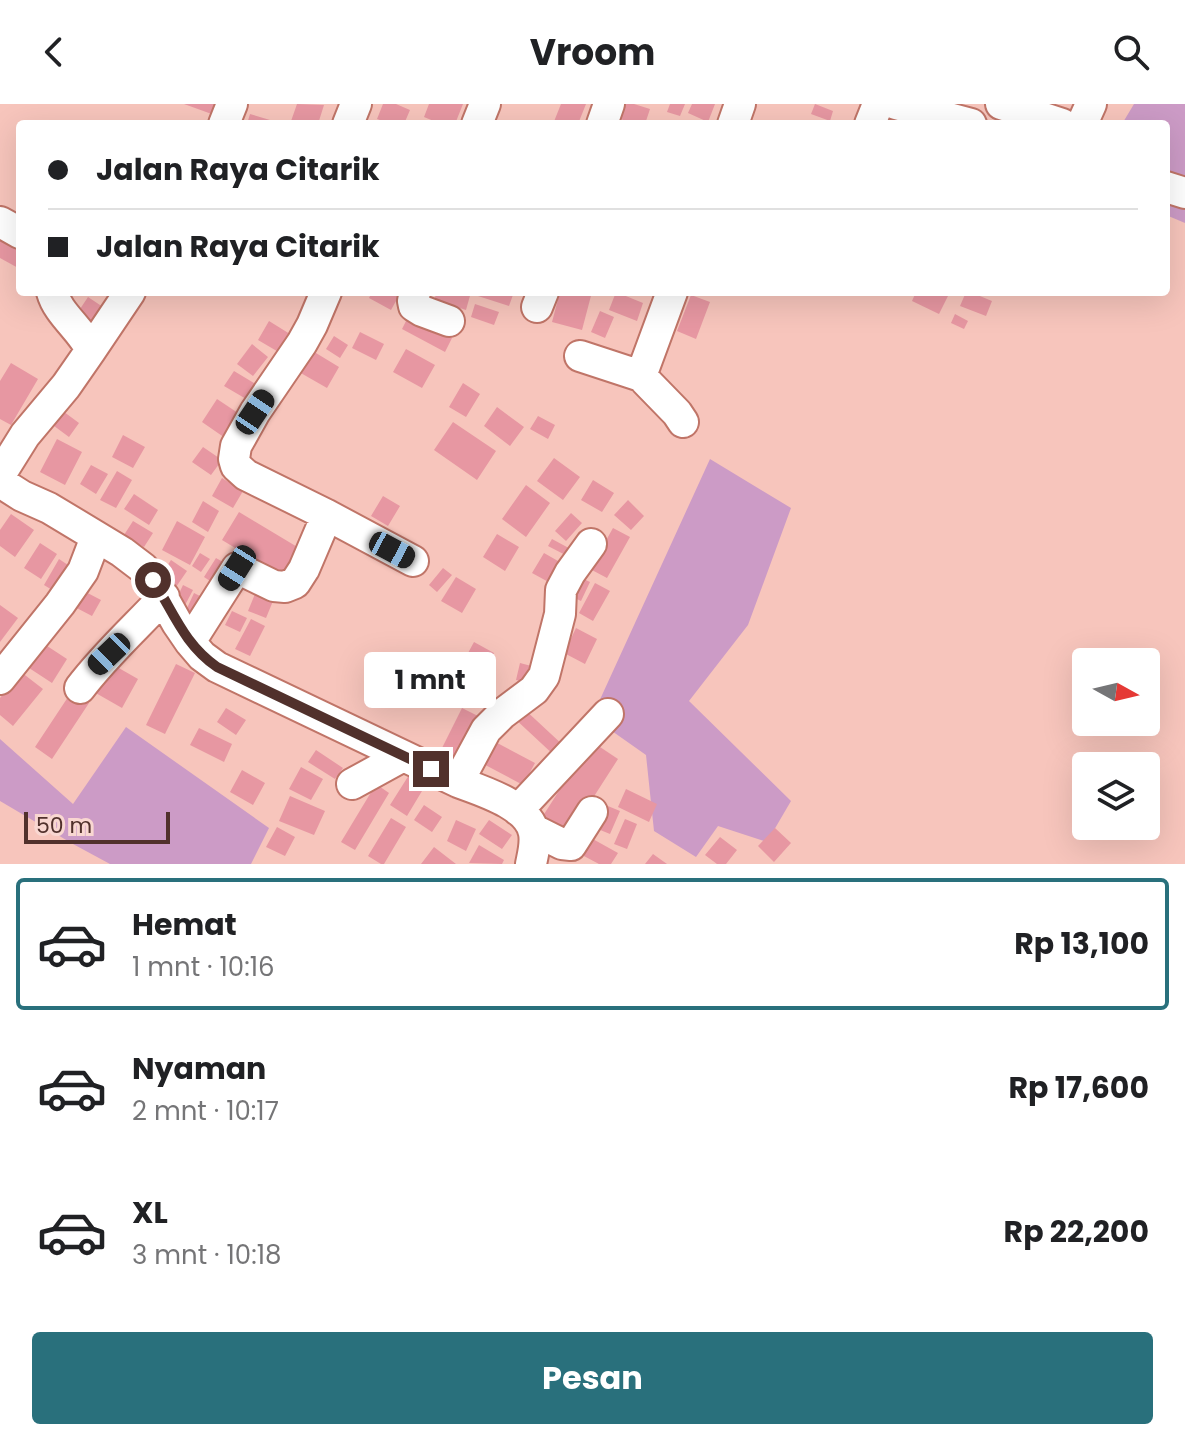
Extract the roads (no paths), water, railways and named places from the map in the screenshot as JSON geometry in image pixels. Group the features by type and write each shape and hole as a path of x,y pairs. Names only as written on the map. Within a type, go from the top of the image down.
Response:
{"street":[{"path":"896,104 956,120"},
{"path":"1001,104 1050,120"},
{"path":"53,296 91,350"},
{"path":"0,475 13,429 66,386 127,296"},
{"path":"324,296 302,343 236,446 236,466 246,475 413,561"},
{"path":"414,296 414,306 449,321"},
{"path":"641,376 671,296"},
{"path":"580,356 641,376 683,422"},
{"path":"0,482 49,508 143,568 190,642 217,667 484,792 562,844 571,845 592,812"},
{"path":"190,642 237,568 274,586 285,587 295,583 327,515"},
{"path":"0,679 83,571 96,537"},
{"path":"458,782 486,730 534,690 544,676 560,614 561,590 591,544"},
{"path":"80,688 97,666 164,597"},
{"path":"526,820 608,714"},
{"path":"352,784 403,756"},
{"path":"526,820 535,846 531,864"}]}
